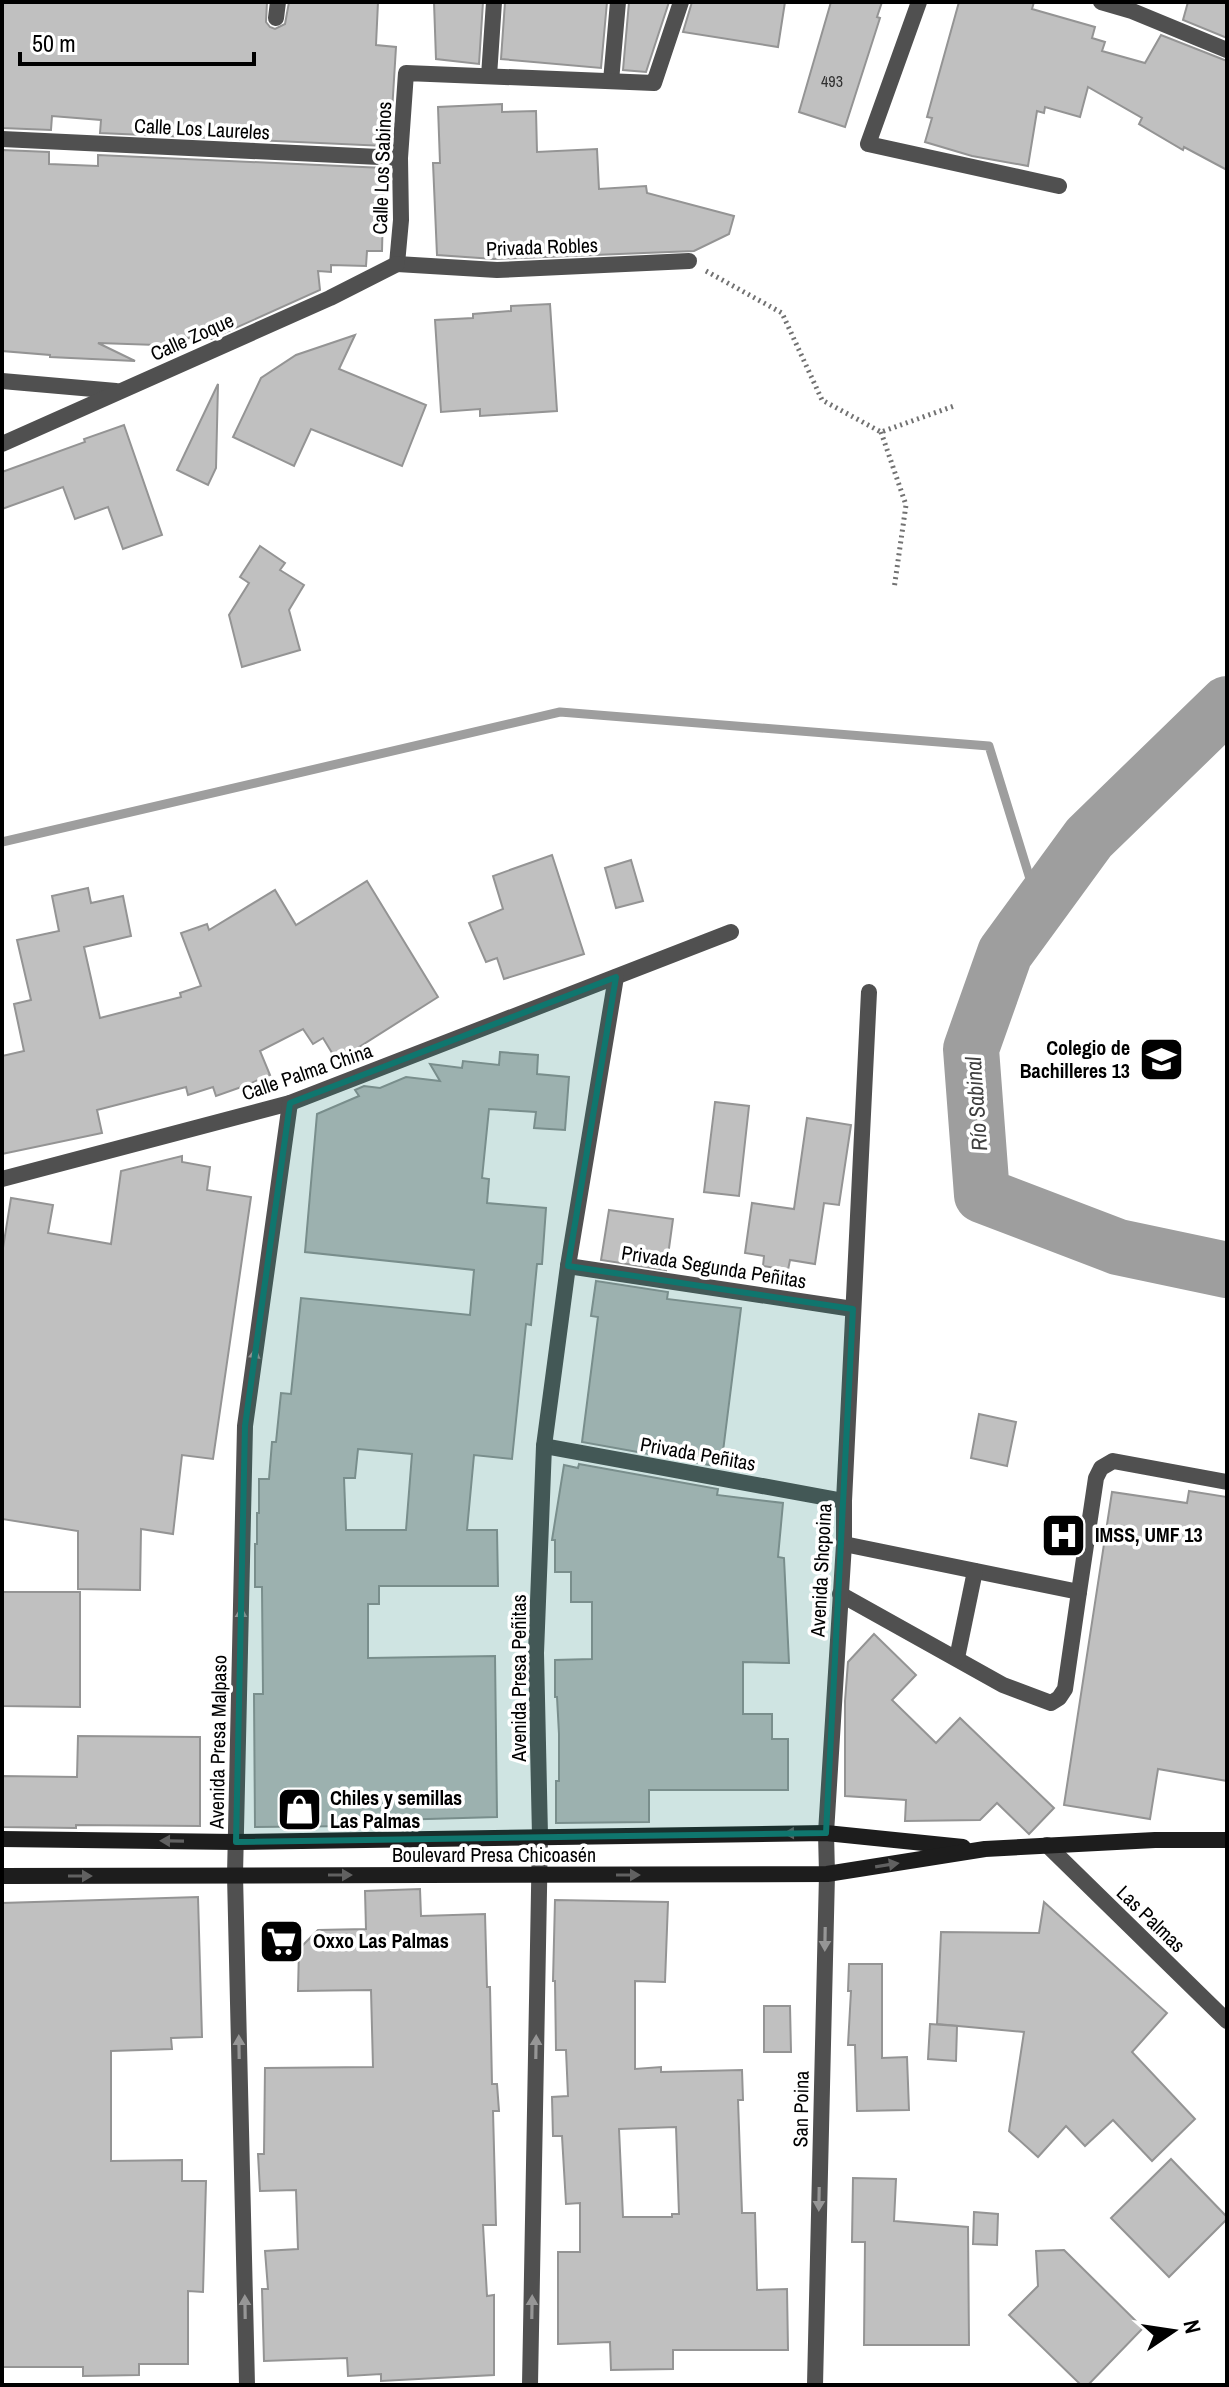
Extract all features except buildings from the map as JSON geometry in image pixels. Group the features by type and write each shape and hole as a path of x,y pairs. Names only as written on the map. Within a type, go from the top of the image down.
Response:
{"main road":[{"name":"Boulevard Presa Chicoasén","path":"2,1839 236,1842 826,1833 985,1849"},
{"name":"Boulevard Presa Chicoasén","path":"2,1876 827,1874 985,1849 1155,1840 1227,1840"}],"street":[{"path":"494,2 489,76 654,83 681,2"},
{"path":"611,81 618,2"},
{"path":"919,2 868,144 1059,186"},
{"path":"1101,2 1133,6 1227,50"},
{"name":"Calle Los Sabinos","path":"397,264 406,73 489,76"},
{"name":"Calle Los Laureles","path":"2,139 400,158"},
{"name":"Privada Robles","path":"397,264 497,270 689,261"},
{"name":"Calle Zoque","path":"2,444 330,298 397,264"},
{"path":"2,381 118,391"},
{"name":"Calle Palma China","path":"2,1179 290,1103 731,932"},
{"name":"Avenida Presa Peñitas","path":"530,2385 540,1836 536,1653 544,1446 568,1266 616,977"},
{"name":"Avenida Shcpoina","path":"826,1833 844,1544 869,992"},
{"name":"Avenida Presa Malpaso","path":"247,2385 235,1875 245,1426 290,1103"},
{"name":"Privada Segunda Peñitas","path":"568,1266 853,1309"},
{"name":"Privada Peñitas","path":"544,1446 844,1501"},
{"path":"840,1594 1003,1685 1051,1703 1065,1689 1096,1478 1101,1468 1113,1461 1227,1482"},
{"path":"844,1544 1079,1592"},
{"path":"957,1658 975,1571"},
{"name":"San Poina","path":"815,2385 826,1833"},
{"name":"Las Palmas","path":"1047,1845 1227,2021"}],"path":[{"path":"689,261 782,313 822,400 881,432 906,505 894,589"},
{"path":"881,432 954,406"}],"highlighted area":[{"path":"616,977 568,1266 853,1309 826,1833 236,1842 245,1426 290,1103"}],"waterway":[{"name":"Río Sabinal","path":"1227,704 1089,838 1005,953 971,1049 982,1195 1118,1247 1227,1270"},
{"path":"2,842 560,712 989,746 1039,908"}],"place":[{"name":"Colegio de Bachilleres 13","path":"1161,1059"},
{"name":"IMSS, UMF 13","path":"1064,1535"},
{"name":"Chiles y semillas Las Palmas","path":"299,1810"},
{"name":"Oxxo Las Palmas","path":"282,1941"}]}
